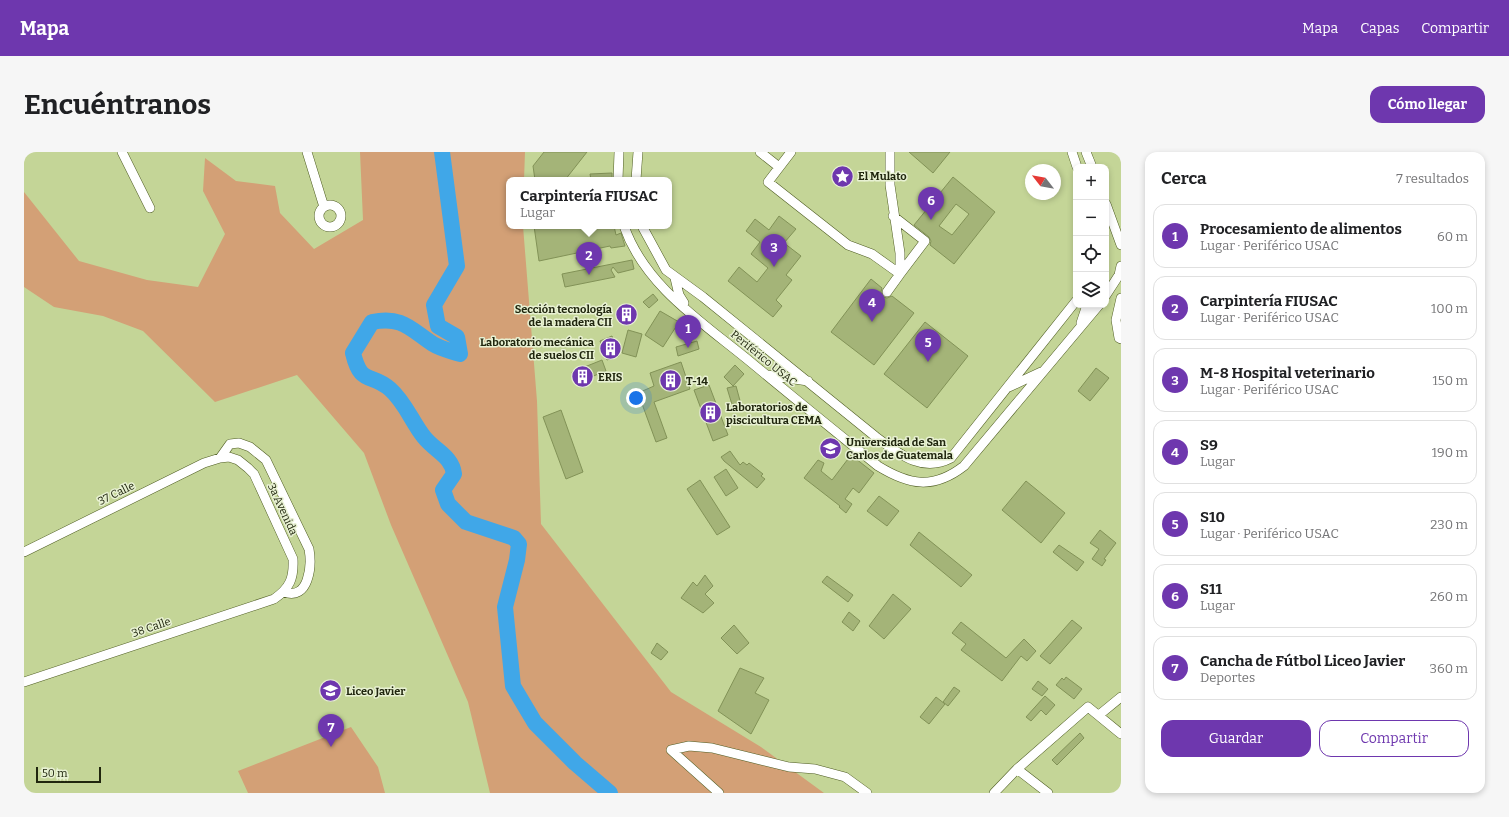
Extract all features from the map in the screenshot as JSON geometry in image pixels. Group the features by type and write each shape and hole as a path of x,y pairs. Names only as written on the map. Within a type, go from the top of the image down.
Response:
{"street":[{"path":"122,152 150,208"},
{"path":"307,152 324,207"},
{"path":"618,177 619,152"},
{"path":"636,177 638,152"},
{"path":"760,152 779,167"},
{"path":"791,152 768,182 848,245 872,254 900,274"},
{"path":"890,152 890,185 893,216 900,253 900,274"},
{"path":"1072,152 1076,164"},
{"path":"1086,152 1091,164"},
{"path":"1109,212 1121,245"},
{"path":"887,292 925,241 893,216"},
{"name":"Periférico USAC","path":"625,229 636,255 646,269 687,310 878,466 904,480 916,483 941,480 953,475 964,466 1096,308"},
{"name":"Periférico USAC","path":"644,229 666,270 675,278 702,297 809,381 899,454 917,463 924,464 941,462 951,458 1073,305"},
{"path":"1109,290 1119,274 1121,266"},
{"path":"675,278 679,295 687,310"},
{"path":"1121,298 1116,320 1119,338 1121,340"},
{"path":"1079,328 1086,308"},
{"path":"1006,389 1045,370"},
{"path":"766,374 809,381"},
{"name":"38 Calle","path":"24,682 274,599 284,592 293,595 298,593 303,587 308,576 311,562 305,542 266,460 259,453 239,443 230,444 220,458"},
{"name":"3a Avenida","path":"220,458 229,457 238,460 254,474 292,559 293,571 291,580 284,592"},
{"name":"37 Calle","path":"24,552 197,467 220,458"},
{"path":"1099,715 1121,696"},
{"path":"994,793 1017,769 1088,707 1121,734"},
{"path":"719,793 670,750 689,746 712,748 788,767 815,769 845,777 868,793"},
{"path":"1017,769 1048,793"}],"shaded area":[{"path":"360,152 525,152 524,177 506,177 506,229 523,229 537,401 541,524 671,692 761,747 824,793 490,793 468,702 391,525 364,453 297,375 215,402 143,331 103,316 54,307 24,287 24,192 79,261 147,280 198,287 225,234 203,191 205,158 236,181 275,186 280,213 314,249 363,220"},
{"path":"351,727 378,767 385,793 248,793 238,771"}],"building":[{"path":"544,152 587,152 567,177 535,177 533,166"},
{"path":"909,152 950,152 933,173"},
{"path":"612,173 612,177 590,177 590,174"},
{"path":"953,177 995,212 954,264 930,245 931,241 929,237 914,225","holes":["956,204 969,214 952,235 939,226"]},
{"path":"779,216 796,229 784,243 801,256 786,275 792,280 776,300 782,306 773,317 728,281 739,267 757,282 768,268 751,254 760,242 746,231 755,219 769,230"},
{"path":"534,229 615,229 616,235 621,233 625,246 611,248 610,246 539,261"},
{"path":"632,260 634,269 618,273 613,267 611,270 615,277 565,287 562,274"},
{"path":"871,279 882,288 881,292 883,297 887,298 892,296 914,313 874,365 831,332"},
{"path":"653,294 658,300 649,308 643,302"},
{"name":"Sección tecnología de la madera CII","path":"632,307 636,316 622,324 617,315"},
{"path":"660,311 679,322 663,347 645,335"},
{"path":"925,322 968,356 927,408 884,374"},
{"path":"628,330 642,334 636,357 622,353"},
{"name":"Laboratorio mecánica de suelos CII","path":"612,336 619,356 607,360 600,341"},
{"path":"697,341 699,349 678,356 676,347"},
{"name":"ERIS","path":"602,360 606,371 576,383 572,372"},
{"path":"681,362 690,389 654,402 667,438 656,442 638,393 654,386 650,373"},
{"path":"735,365 744,374 733,386 724,377"},
{"path":"1096,368 1109,378 1090,401 1078,391"},
{"name":"Laboratorios de piscicultura CEMA","path":"709,385 728,435 713,441 694,390"},
{"path":"736,386 742,408 734,411 727,388"},
{"path":"561,410 583,472 566,479 543,417"},
{"path":"730,451 740,465 743,462 747,465 749,463 763,474 761,476 765,479 757,488 721,457"},
{"path":"851,455 874,473 859,493 853,488 845,499 852,504 846,513 839,507 840,506 804,478 818,460 824,463 821,471 832,480"},
{"path":"726,469 738,488 726,496 714,477"},
{"path":"700,480 730,527 717,535 687,489"},
{"path":"1026,481 1065,513 1041,543 1002,510"},
{"path":"879,496 899,511 887,526 867,511"},
{"path":"1100,530 1116,543 1104,559 1106,560 1102,566 1092,559 1099,549 1090,543"},
{"path":"919,532 972,575 961,587 910,545"},
{"path":"1059,545 1084,562 1077,571 1053,552"},
{"path":"705,575 713,586 705,594 714,603 703,613 681,598 693,582 697,586"},
{"path":"827,576 853,595 848,602 822,582"},
{"path":"893,594 911,609 884,639 869,626"},
{"path":"849,612 860,621 853,631 842,622"},
{"path":"1072,620 1082,628 1050,664 1040,656"},
{"path":"961,622 1006,658 1024,639 1036,651 1027,661 1021,656 1002,681 961,650 966,644 952,633"},
{"path":"734,625 749,643 737,654 721,638"},
{"path":"657,643 668,652 661,660 651,653"},
{"path":"740,668 764,678 755,693 769,700 751,734 718,711"},
{"path":"1066,677 1082,689 1074,699 1056,685 1062,678 1064,680"},
{"path":"1038,681 1048,689 1042,696 1032,689"},
{"path":"954,687 960,691 948,706 943,702"},
{"path":"1045,696 1055,705 1046,715 1041,710 1031,721 1026,717"},
{"path":"936,697 945,704 929,724 920,717"},
{"path":"1080,733 1084,738 1057,765 1052,760"}],"waterway":[{"path":"442,152 457,266 434,305 438,326 457,337 460,354 436,346 406,325 391,321 372,322 353,353 359,370 367,377 390,389 404,406 428,442 447,458 453,468 454,474 443,490 448,504 466,522 514,538 519,544 517,560 505,607 513,686 535,723 575,763 610,793"}],"place":[{"name":"El Mulato","path":"842,176"},
{"name":"S11","path":"931,220"},
{"name":"M-8 Hospital veterinario","path":"774,267"},
{"name":"Carpintería FIUSAC","path":"589,275"},
{"name":"Sección tecnología de la madera CII","path":"627,315"},
{"name":"S9","path":"872,322"},
{"name":"Laboratorio mecánica de suelos CII","path":"610,348"},
{"name":"Procesamiento de alimentos","path":"688,348"},
{"name":"S10","path":"928,362"},
{"name":"ERIS","path":"583,377"},
{"name":"T-14","path":"670,381"},
{"name":"Laboratorios de piscicultura CEMA","path":"711,413"},
{"name":"Universidad de San Carlos de Guatemala","path":"830,448"},
{"name":"Liceo Javier","path":"330,691"},
{"name":"Cancha de Fútbol Liceo Javier","path":"331,747"}]}
